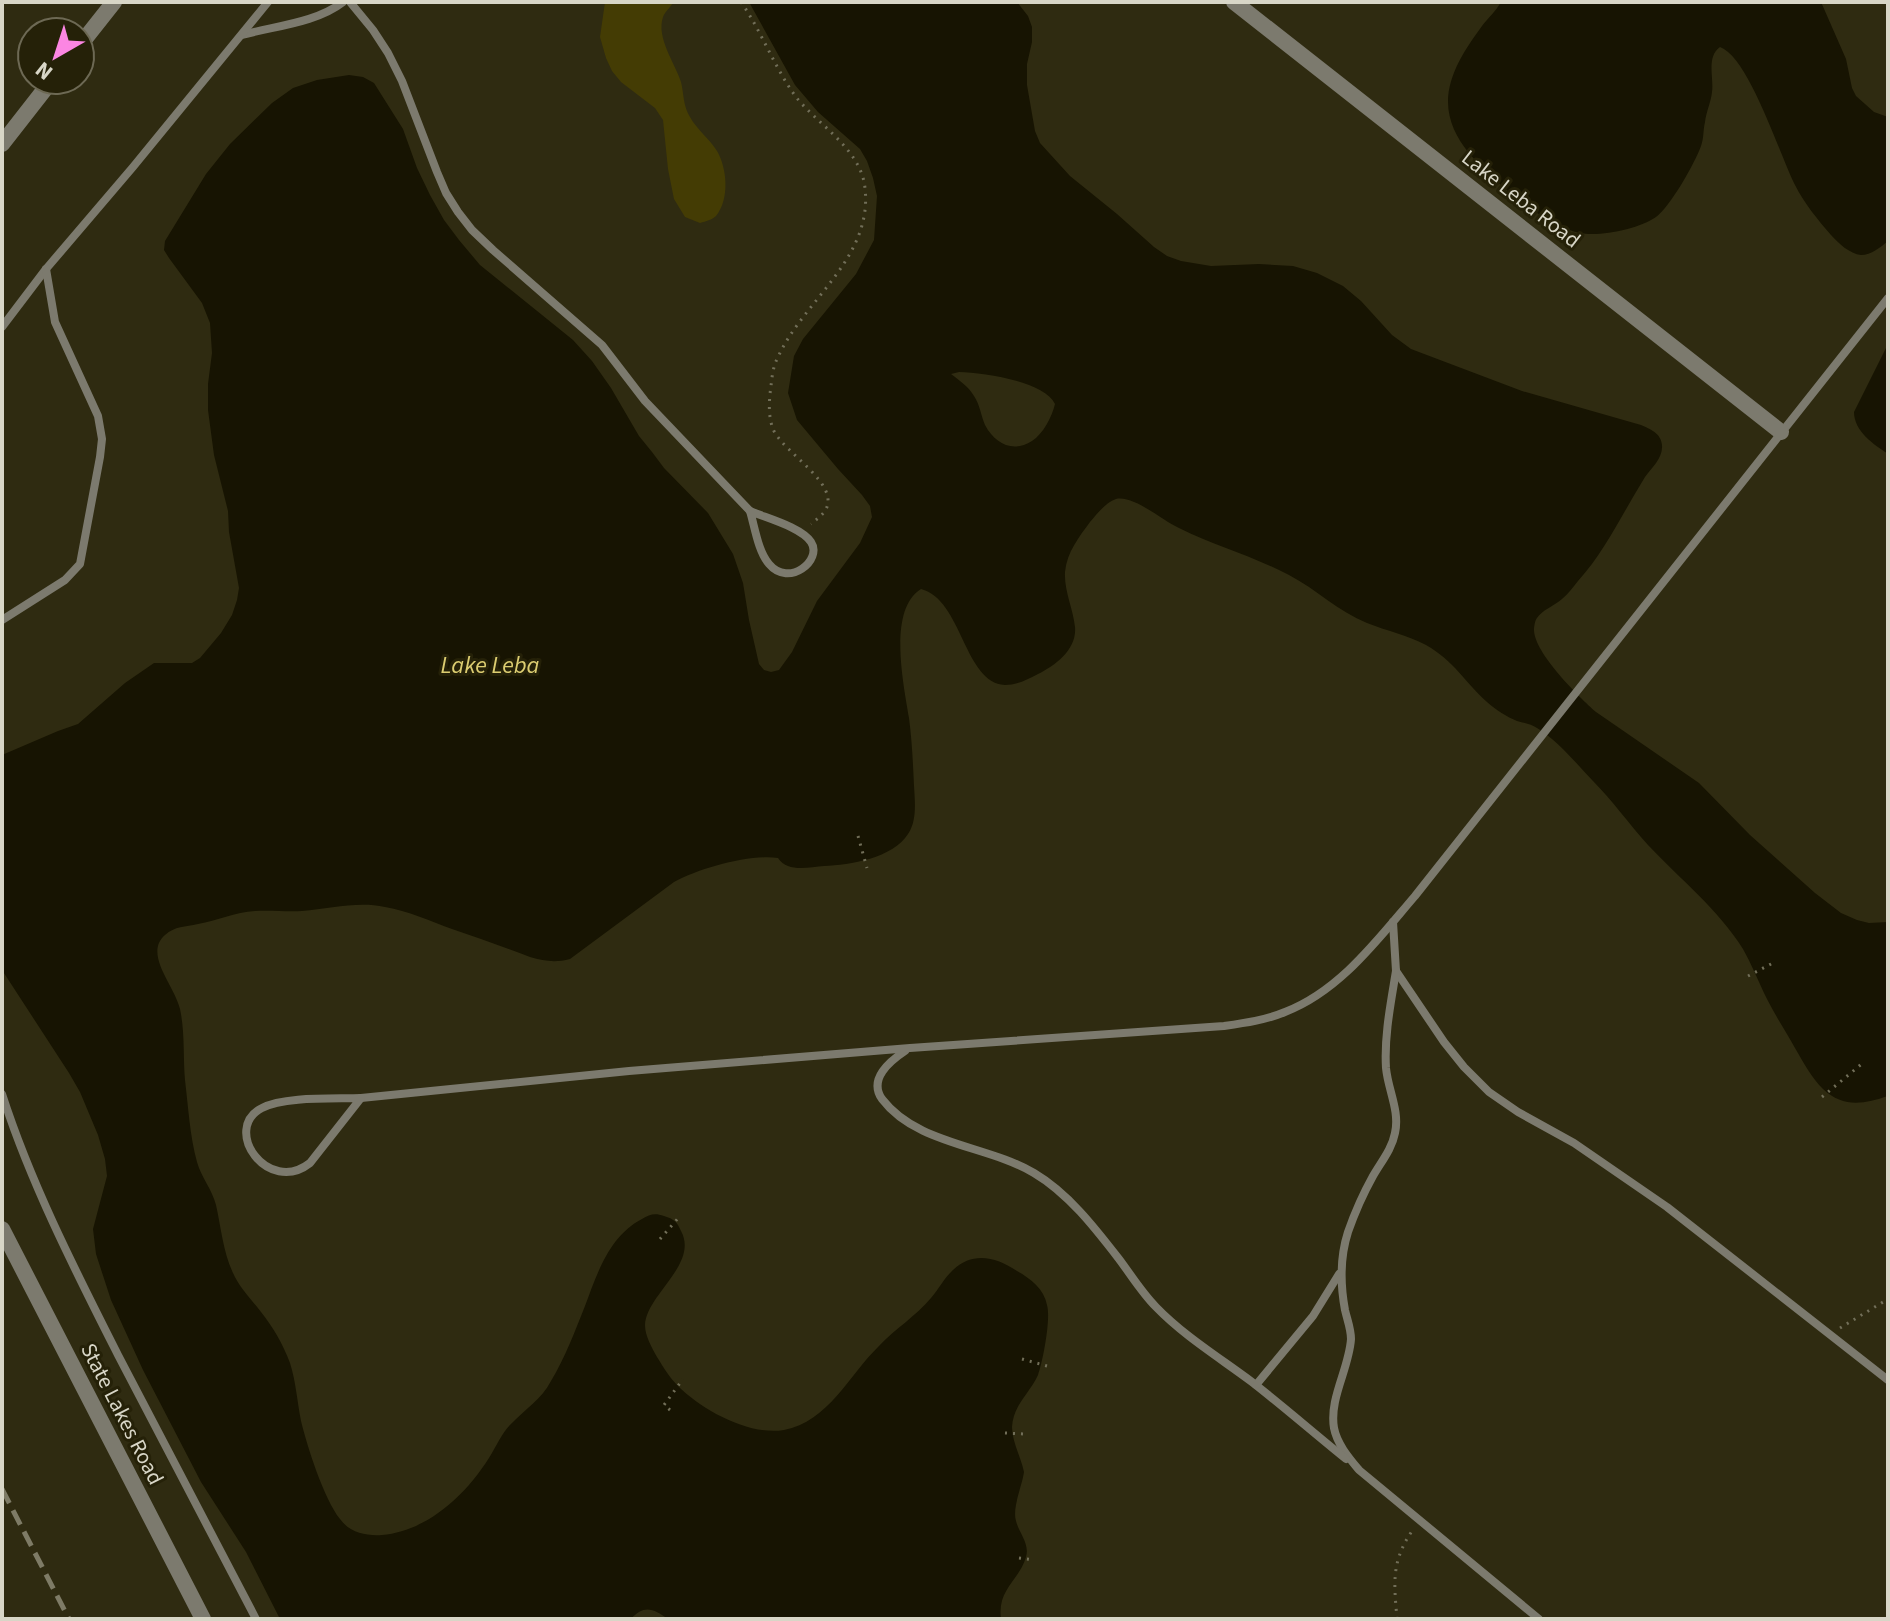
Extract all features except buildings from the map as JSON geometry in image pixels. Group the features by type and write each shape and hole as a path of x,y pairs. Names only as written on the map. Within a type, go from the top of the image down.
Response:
{"street":[{"path":"96,25 114,2"},
{"name":"Lake Leba Road","path":"1234,2 1781,432"},
{"path":"2,144 40,96"},
{"name":"State Lakes Road","path":"2,1229 203,1619"}],"lane":[{"path":"2,327 46,269 268,2"},
{"path":"241,36 308,19 343,2"},
{"path":"350,2 388,53 446,193 472,230 602,345 645,401 750,511 800,533 813,543 809,562 799,572 789,575 776,571 767,563 750,511"},
{"path":"2,620 65,580 80,564 100,457 100,423 55,322 46,269"},
{"path":"361,1098 302,1169 283,1173 273,1170 254,1156 248,1147 246,1135 250,1119 261,1108 287,1101 361,1098 910,1048 1206,1028 1263,1019 1304,1004 1329,988 1393,922 1888,298"},
{"path":"1359,1470 1342,1448 1334,1428 1335,1407 1351,1338 1341,1272 1347,1235 1355,1213 1396,1132 1397,1119 1386,1064 1396,971 1393,922"},
{"path":"1396,971 1444,1042 1489,1092 1615,1170 1713,1241 1888,1380"},
{"path":"910,1048 894,1058 878,1078 879,1093 897,1114 951,1142 1031,1171 1063,1193 1154,1306 1256,1385 1539,1619"},
{"path":"2,1094 58,1233 256,1619"},
{"path":"1256,1385 1313,1316 1341,1272"}],"path":[{"path":"741,2 785,80 805,107 854,158 865,185 862,225 847,261 789,337 773,372 770,393 773,429 828,494 826,510 800,533"},
{"path":"858,836 867,868"},
{"path":"1748,976 1773,963"},
{"path":"1822,1097 1864,1062"},
{"path":"660,1239 680,1216"},
{"path":"1830,1334 1888,1299"},
{"path":"1022,1359 1047,1366"},
{"path":"670,1410 664,1405 683,1379"},
{"path":"1005,1433 1024,1434"},
{"path":"1397,1619 1395,1584 1398,1556 1419,1519"},
{"path":"1019,1558 1034,1560"}],"shaded area":[{"path":"605,2 674,2 663,17 664,42 681,82 688,113 717,151 725,175 723,201 716,216 711,219 700,223 685,217 674,199 663,120 655,108 621,82 606,58 600,37"}],"water":[{"name":"Lake Leba","path":"749,2 1017,2 1032,27 1027,85 1040,143 1070,176 1167,256 1211,266 1293,266 1317,273 1343,286 1392,335 1411,349 1522,391 1641,425 1657,434 1662,445 1659,458 1588,569 1564,597 1536,619 1536,639 1558,674 1596,712 1699,783 1750,835 1815,893 1841,913 1857,920 1888,922 1888,1096 1854,1103 1838,1099 1823,1089 1775,1014 1733,934 1545,733 1494,708 1452,665 1426,645 1357,618 1275,568 1172,525 1131,501 1116,499 1105,505 1090,522 1068,558 1065,579 1075,627 1073,642 1058,661 1030,678 1010,685 991,681 980,671 946,608 935,596 921,589 911,599 904,614 900,649 912,744 914,817 908,834 882,854 846,864 805,868 787,866 778,858 767,857 711,867 674,882 570,959 559,961 530,957 402,911 364,905 240,913 173,930 165,935 157,951 180,1009 193,1142 199,1167 216,1205 227,1257 238,1283 270,1324 284,1349 317,1472 334,1510 349,1528 359,1533 382,1535 416,1526 446,1507 472,1482 508,1427 547,1388 565,1354 594,1281 613,1246 631,1226 648,1216 658,1214 673,1220 680,1228 685,1243 678,1267 654,1302 645,1325 647,1338 657,1357 678,1386 700,1404 741,1425 770,1431 784,1430 813,1418 837,1396 879,1346 925,1305 953,1270 968,1260 985,1258 1009,1266 1032,1281 1043,1294 1048,1311 1046,1340 1038,1375 1013,1419 1013,1438 1024,1472 1015,1516 1027,1552 1023,1565 1002,1600 1001,1619 668,1619 645,1610 631,1619 280,1619 246,1552 201,1482 111,1300 96,1254 93,1229 107,1176 98,1135 69,1073 2,970 2,755 78,724 125,683 154,663 192,663 200,658 221,633 237,600 239,588 228,511 214,455 208,410 212,353 210,323 202,303 164,250 165,241 206,174 230,144 272,103 293,88 317,80 349,75 374,83 403,129 430,195 459,240 480,265 573,340 611,388 639,436 664,468 708,513 733,554 743,583 759,664 771,672 779,670 792,652 817,601 860,543 872,517 870,506 862,495 797,420 788,393 794,356 803,339 856,274 874,240 877,196 867,161 860,149 818,112 795,85","holes":["951,374 997,376 1026,384 1049,396 1055,404 1040,434 1025,445 1011,446 999,442 985,425 972,392"]},
{"path":"1501,2 1821,2 1846,59 1856,96 1874,112 1888,117 1888,241 1872,252 1861,255 1841,245 1831,235 1795,185 1753,87 1731,55 1720,47 1713,56 1712,92 1701,146 1682,184 1656,217 1630,228 1588,234 1566,229 1535,212 1504,188 1468,152 1454,129 1448,109 1451,81 1459,62"},
{"path":"1888,344 1888,454 1861,431 1854,412"}],"railway":[{"path":"2,1489 69,1619"}]}
